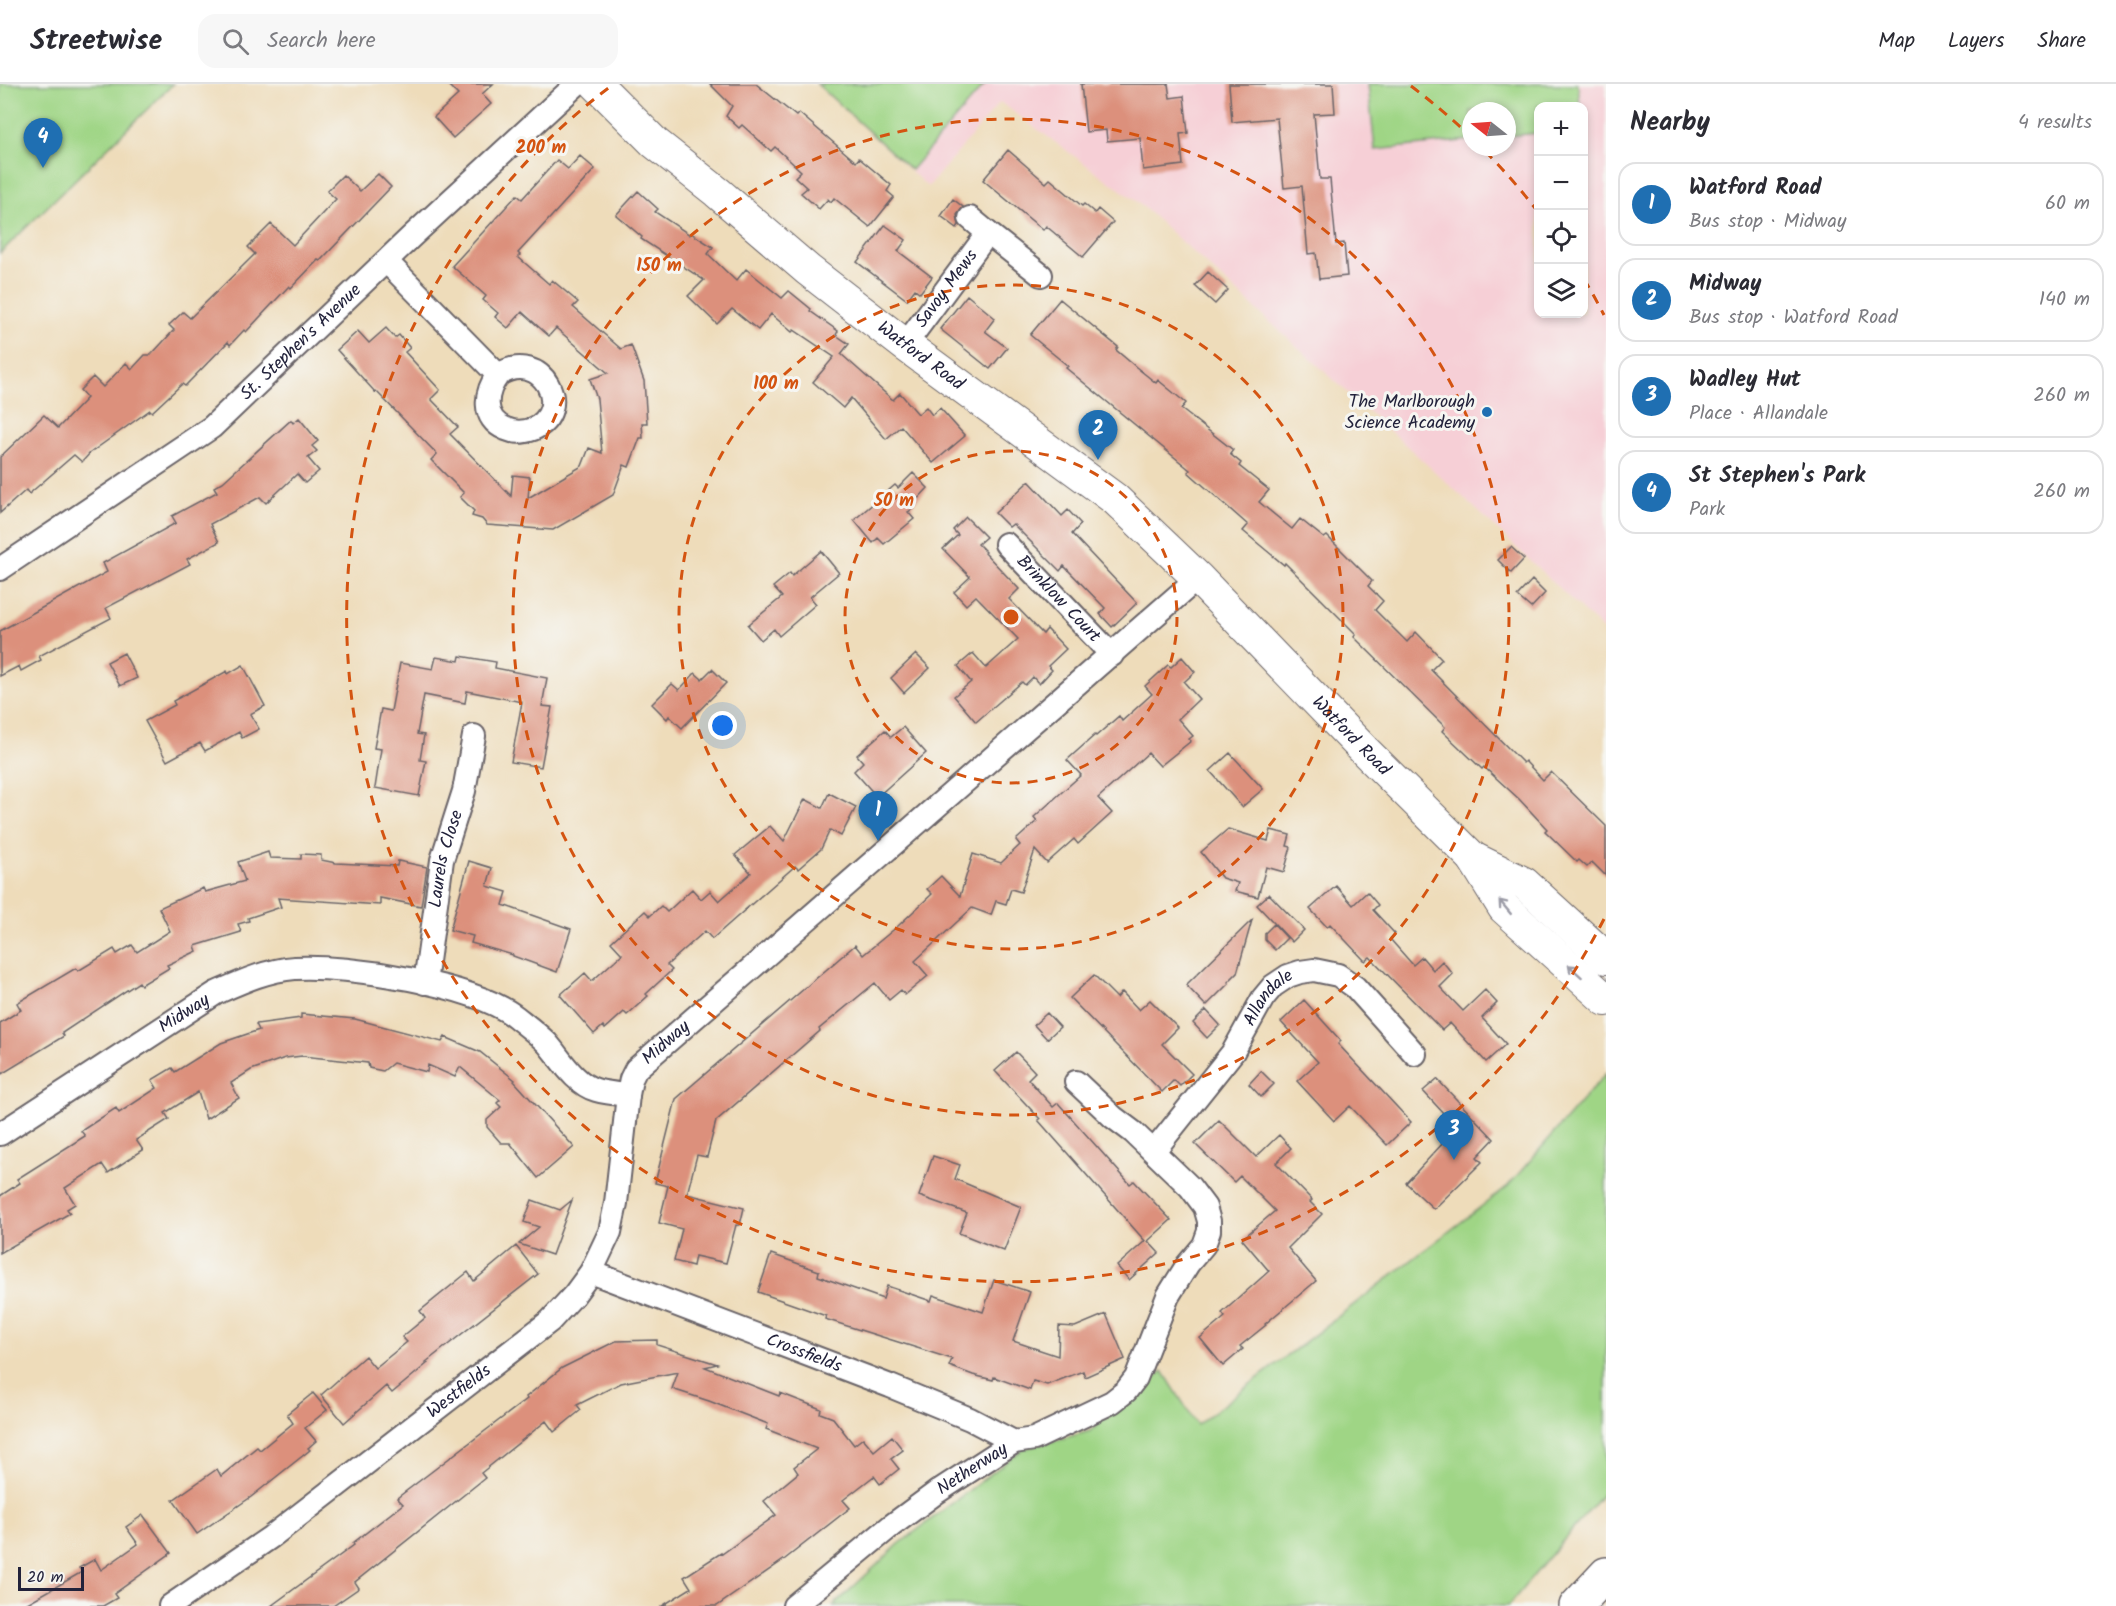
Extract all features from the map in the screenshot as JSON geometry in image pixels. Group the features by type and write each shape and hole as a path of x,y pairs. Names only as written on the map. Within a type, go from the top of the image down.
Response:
{"highway":[{"path":"1576,1606 1606,1574"}],"main road":[{"name":"Watford Road","path":"596,84 654,143 717,192 808,270 905,345 1115,499 1198,578 1364,750 1473,858 1504,908 1604,996"},
{"name":"Watford Road","path":"1473,858 1524,883 1606,958"}],"street":[{"name":"St. Stephen's Avenue","path":"0,569 212,427 411,237 577,84"},
{"name":"Savoy Mews","path":"970,218 1041,275"},
{"name":"Savoy Mews","path":"905,345 988,232"},
{"path":"387,262 498,375"},
{"name":"Brinklow Court","path":"1006,544 1112,655"},
{"name":"Midway","path":"0,1134 216,993 251,977 294,968 337,969 425,983 456,989 488,1001 514,1015 545,1041 586,1085 596,1090 628,1095 631,1079 644,1060 1198,578"},
{"name":"Laurels Close","path":"425,983 442,860 464,791 474,736"},
{"name":"Allandale","path":"1154,1151 1233,1052 1263,998 1273,986 1288,976 1314,970 1338,975 1355,987 1415,1054"},
{"path":"1076,1082 1154,1151"},
{"name":"Westfields","path":"170,1606 271,1537 550,1321 574,1295 591,1272 610,1232 616,1203 628,1095"},
{"name":"Netherway","path":"794,1606 891,1526 937,1492 1014,1442 1034,1438 1112,1402 1126,1391 1136,1378 1168,1296 1188,1264 1204,1245 1209,1231 1205,1207 1190,1187 1154,1151"},
{"name":"Crossfields","path":"591,1272 890,1386 970,1419 1014,1442"}],"shaded area":[{"name":"The Marlborough Science Academy","path":"816,84 1606,84 1606,633 1477,510 1140,204 1000,102 928,187"}],"green space":[{"path":"0,84 173,84 0,253"},
{"path":"817,84 985,84 911,170"},
{"path":"1368,84 1578,84 1580,102 1534,102 1534,133 1516,135 1516,102 1462,102 1462,141 1375,150"},
{"path":"1606,1073 1606,1490 1508,1606 833,1606 899,1544 1023,1449 1090,1431 1163,1371 1197,1425 1508,1186"}],"building":[{"path":"447,84 493,84 482,94 491,104 453,138 434,117 458,95"},
{"path":"710,84 756,84 796,116 799,113 856,162 859,158 891,185 887,191 894,197 870,227 834,198 831,202 828,199 819,209 801,193 807,188 795,177 801,171 775,147 771,151 742,125 739,128 726,116 732,106"},
{"path":"1081,84 1168,84 1170,98 1184,96 1188,133 1180,134 1183,165 1143,170 1140,138 1107,141 1106,130 1086,132"},
{"path":"1229,84 1333,84 1335,113 1314,114 1320,179 1330,179 1336,244 1344,243 1347,276 1319,279 1316,253 1308,254 1302,186 1284,188 1277,118 1232,122"},
{"path":"1008,150 1046,183 1050,179 1082,206 1084,204 1095,213 1098,209 1113,222 1083,257 1046,226 1043,230 983,180"},
{"path":"580,156 595,169 518,253 520,255 518,257 549,284 552,280 578,302 573,307 621,349 631,345 644,381 647,423 642,423 643,438 640,438 629,467 624,465 613,495 553,530 487,525 482,519 472,516 474,511 460,497 464,493 431,460 437,454 337,350 358,331 369,343 386,328 395,338 399,335 410,348 405,352 440,390 431,399 458,427 450,434 511,496 513,475 530,477 528,498 582,466 589,448 602,453 597,399 590,379 608,373 556,328 549,336 522,312 508,328 495,317 498,313 483,300 486,296 452,266 517,195 522,199 557,160 568,169"},
{"path":"378,174 391,187 320,261 318,260 291,288 289,286 246,332 244,330 230,345 228,342 185,386 182,384 152,412 150,410 90,453 82,462 74,455 29,494 26,490 0,513 0,457 44,415 58,428 87,398 80,390 93,377 103,387 126,363 132,369 145,355 151,355 174,330 169,325 183,312 190,318 255,254 248,247 271,224 293,245 336,199 327,191 343,175 360,191"},
{"path":"638,191 658,209 655,212 713,247 708,254 736,281 746,269 782,298 789,291 811,309 810,311 838,331 836,335 849,344 841,354 893,400 900,393 918,414 926,407 932,415 940,408 965,436 933,463 901,426 886,439 851,398 843,408 813,382 834,357 794,330 792,332 771,314 758,330 732,309 717,324 688,296 704,280 641,239 642,237 616,215"},
{"path":"953,199 963,207 957,215 959,225 957,228 941,216"},
{"path":"885,225 906,240 898,251 932,277 920,293 915,289 907,300 857,262"},
{"path":"1208,272 1228,290 1215,304 1195,286"},
{"path":"967,295 995,318 985,331 1007,348 990,369 940,329"},
{"path":"1060,299 1118,347 1116,350 1136,367 1156,383 1158,380 1186,403 1181,409 1233,450 1230,454 1241,463 1239,466 1269,490 1259,502 1292,529 1300,519 1324,538 1327,536 1372,581 1368,586 1383,601 1375,610 1407,642 1416,632 1442,659 1431,670 1523,763 1525,761 1543,780 1551,772 1606,826 1606,876 1592,862 1587,867 1579,860 1577,862 1545,831 1547,829 1519,799 1484,767 1482,769 1442,731 1445,727 1354,637 1356,634 1285,563 1284,565 1243,531 1248,525 1188,472 1190,470 1066,368 1068,366 1030,335"},
{"path":"299,418 318,441 312,446 317,451 308,458 319,471 305,483 297,474 266,503 260,497 210,524 219,542 187,559 190,564 106,608 111,618 39,656 41,660 21,671 19,666 0,676 0,631 107,572 103,563 176,523 172,516 217,492 214,487 223,482 291,420 293,423"},
{"path":"913,473 928,488 912,505 914,508 908,512 914,519 884,544 878,538 873,543 854,520 895,485 898,488"},
{"path":"1029,481 1062,516 1068,510 1081,524 1072,534 1137,603 1112,627 1100,614 1105,608 1064,566 1060,571 1013,524 1009,527 995,513"},
{"path":"966,517 986,537 978,544 1019,589 1009,599 1043,634 1047,629 1066,649 1048,666 1052,670 1039,684 1033,677 1025,685 1022,682 976,722 954,696 971,682 958,666 973,653 986,668 1018,639 976,596 966,605 954,592 970,577 943,549 958,535 953,530"},
{"path":"1511,547 1524,559 1511,573 1498,560"},
{"path":"821,551 839,573 810,597 816,604 779,636 774,629 761,640 748,625 782,597 773,587 790,573 792,576"},
{"path":"1532,580 1545,593 1531,608 1517,596"},
{"path":"124,653 137,678 120,686 107,662"},
{"path":"916,654 930,668 904,693 891,678"},
{"path":"460,656 496,662 495,668 547,678 542,706 552,707 541,767 511,762 522,702 467,691 465,703 424,695 417,734 424,735 420,760 426,761 419,796 375,788 381,749 374,748 381,709 391,711 400,663 433,669 436,657 459,661"},
{"path":"1182,657 1195,672 1184,682 1199,699 1178,719 1193,736 1189,739 1191,741 1160,766 1148,753 1098,798 1112,813 1078,844 1074,839 1047,863 1035,850 1021,892 1011,889 1006,904 996,901 991,915 972,908 915,961 928,976 905,995 901,990 889,1000 875,983 819,1029 820,1031 716,1121 707,1157 697,1155 687,1194 744,1208 740,1225 736,1225 726,1263 695,1256 693,1266 674,1261 682,1229 659,1223 668,1186 655,1183 676,1099 855,945 863,955 898,926 932,894 927,889 941,876 960,896 973,854 1001,863 1020,845 1016,840 1037,821 1034,817 1081,775 1067,760 1119,716 1122,721 1152,694 1145,686 1168,665 1171,667"},
{"path":"243,665 265,706 250,714 259,729 242,738 239,732 205,751 200,743 167,761 145,721 175,705 173,701 227,671 228,674"},
{"path":"712,669 726,683 682,728 669,716 667,719 652,704 672,684 679,690 695,673 702,679"},
{"path":"903,727 926,753 877,797 854,771 863,762 857,755 885,730 891,737"},
{"path":"1230,753 1263,789 1242,807 1210,771"},
{"path":"829,793 856,807 841,836 830,830 821,849 798,869 795,866 712,939 705,931 667,965 672,970 646,994 648,996 627,1015 624,1012 605,1029 603,1026 594,1034 560,995 585,973 592,981 622,954 611,942 645,911 650,916 661,906 667,912 692,889 701,899 710,891 719,901 751,873 735,855 770,826 784,841 805,799 822,808"},
{"path":"1228,829 1268,841 1271,830 1290,835 1287,846 1291,847 1284,872 1266,867 1258,897 1235,891 1238,883 1222,878 1201,852"},
{"path":"268,852 270,858 301,859 301,854 321,855 321,860 336,863 397,866 398,861 427,867 421,906 380,898 380,905 278,898 281,907 248,918 249,921 238,924 241,932 195,946 197,951 167,965 169,968 141,985 139,982 62,1033 64,1036 0,1075 0,1023 21,1010 17,1003 76,968 78,971 114,949 117,954 132,945 137,952 170,931 159,908 203,888 205,892 245,881 238,862"},
{"path":"469,861 492,868 487,886 507,892 503,905 571,929 557,972 513,955 471,943 473,936 450,930"},
{"path":"1336,886 1353,905 1367,892 1378,905 1373,910 1395,934 1390,939 1413,965 1422,957 1433,970 1442,961 1453,974 1440,987 1463,1011 1485,990 1497,1003 1482,1018 1506,1044 1486,1062 1450,1023 1442,1030 1370,957 1365,961 1330,924 1327,927 1310,909"},
{"path":"1269,894 1304,930 1292,942 1257,905"},
{"path":"1252,920 1237,973 1206,1006 1186,985"},
{"path":"1274,924 1287,938 1275,950 1265,940 1265,933"},
{"path":"1094,975 1117,998 1122,992 1139,1010 1150,1000 1178,1028 1162,1044 1192,1074 1180,1086 1174,1080 1162,1092 1070,998"},
{"path":"1304,1000 1341,1041 1338,1044 1411,1122 1387,1145 1350,1106 1334,1121 1297,1081 1318,1062 1281,1022"},
{"path":"1206,1010 1220,1025 1207,1038 1193,1023"},
{"path":"1047,1013 1060,1027 1047,1039 1034,1025"},
{"path":"301,1014 355,1019 442,1042 445,1037 480,1052 515,1080 574,1147 538,1178 510,1143 501,1143 487,1127 487,1120 501,1107 497,1103 500,1100 460,1067 455,1077 428,1065 427,1072 393,1063 383,1071 369,1068 368,1063 302,1056 285,1058 251,1070 231,1083 239,1098 206,1119 198,1092 165,1113 169,1119 136,1140 143,1150 108,1173 102,1164 65,1188 75,1204 67,1209 70,1213 0,1253 0,1196 20,1183 17,1179 85,1136 81,1131 116,1108 119,1113 157,1088 152,1080 172,1068 175,1072 221,1043 259,1030 256,1024 301,1018"},
{"path":"1016,1052 1035,1072 1028,1079 1053,1107 1058,1103 1130,1184 1134,1181 1171,1220 1148,1241 1159,1253 1129,1280 1117,1266 1145,1241 1038,1120 1040,1119 995,1071"},
{"path":"1261,1071 1274,1084 1261,1097 1249,1084"},
{"path":"1437,1079 1494,1139 1477,1157 1482,1162 1434,1209 1406,1183 1457,1128 1423,1091"},
{"path":"1219,1120 1256,1157 1279,1135 1291,1148 1276,1163 1312,1200 1310,1202 1322,1214 1288,1248 1316,1281 1240,1346 1243,1349 1223,1366 1200,1338 1225,1317 1222,1313 1269,1271 1242,1239 1275,1211 1240,1176 1234,1182 1195,1144"},
{"path":"933,1156 960,1165 955,1179 1021,1207 1004,1251 959,1233 967,1213 919,1196"},
{"path":"532,1200 560,1210 572,1200 552,1255 519,1244 539,1227 524,1222"},
{"path":"516,1246 538,1274 426,1362 428,1363 392,1393 386,1386 344,1423 321,1395 365,1356 375,1368 407,1342 402,1337 425,1318 420,1311 468,1272 474,1281"},
{"path":"771,1254 819,1271 818,1276 883,1299 887,1286 931,1301 933,1295 983,1312 994,1280 1030,1292 1013,1341 1058,1356 1059,1326 1075,1327 1106,1314 1125,1359 1085,1377 1083,1371 1047,1385 1033,1381 1030,1390 994,1377 993,1380 973,1375 949,1366 952,1359 825,1319 826,1316 758,1292"},
{"path":"657,1340 657,1345 717,1364 705,1367 779,1396 780,1393 821,1409 820,1413 833,1418 854,1445 863,1438 874,1451 892,1436 903,1450 891,1459 899,1469 880,1484 874,1476 843,1500 850,1508 785,1559 717,1606 662,1606 691,1588 684,1577 722,1554 776,1515 764,1501 798,1473 794,1467 817,1449 766,1429 768,1424 672,1389 678,1372 621,1383 577,1405 581,1410 554,1432 546,1421 481,1473 485,1478 355,1582 359,1588 333,1606 271,1606 354,1545 353,1543 403,1504 397,1498 527,1399 526,1397 562,1368 616,1341"},
{"path":"313,1393 327,1410 305,1428 316,1441 308,1448 310,1450 251,1497 197,1534 173,1500 217,1469 221,1476 257,1447 260,1450 293,1423 287,1414"},
{"path":"143,1515 171,1553 114,1594 117,1598 103,1606 22,1606 82,1572 79,1568 95,1559 101,1570 138,1544 126,1527"}],"place":[{"name":"St Stephen's Park","path":"43,168"},
{"name":"The Marlborough Science Academy","path":"1487,412"},
{"name":"Midway","path":"1098,460"},
{"name":"Watford Road","path":"878,841"},
{"name":"Wadley Hut","path":"1454,1160"}]}
